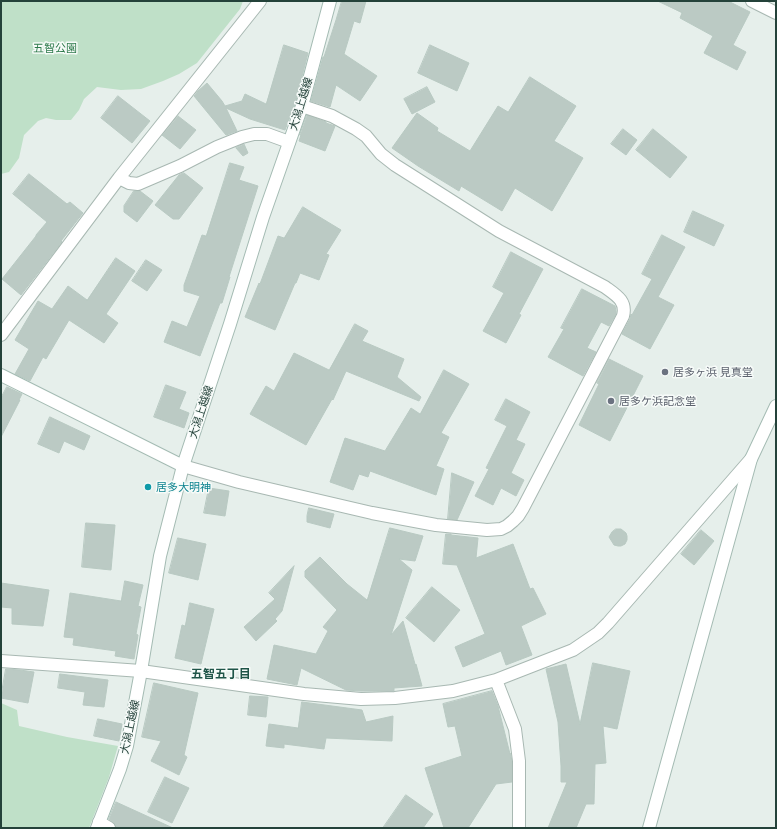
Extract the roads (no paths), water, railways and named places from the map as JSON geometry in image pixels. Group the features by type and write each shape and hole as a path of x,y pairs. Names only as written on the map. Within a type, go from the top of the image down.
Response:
{"street":[{"path":"1,335 119,178 260,1"},
{"name":"大潟上越線","path":"102,826 128,746 160,556 183,466 230,324 263,217 302,106 330,1"},
{"path":"752,1 776,14"},
{"path":"1,375 183,466 239,482 436,525 487,530 501,529 513,521 518,516 623,316 623,303 617,296 605,287 498,231 395,165 381,154 366,136 356,129 332,116 302,106"},
{"path":"119,178 129,183 138,184 180,166 217,147 254,134 267,134 289,142"},
{"path":"649,828 751,459 776,406"},
{"path":"1,661 141,671 304,694 361,699 395,698 453,691 496,680 573,650 598,633 751,459"},
{"path":"496,680 515,729 518,761 519,828"}],"place":[{"name":"居多ヶ浜 見真堂","path":"665,372"},
{"name":"居多ケ浜記念堂","path":"611,401"},
{"name":"居多大明神","path":"148,487"}],"district":[{"name":"五智五丁目","path":"221,674"}],"park label":[{"name":"五智公園","path":"55,48"}]}
